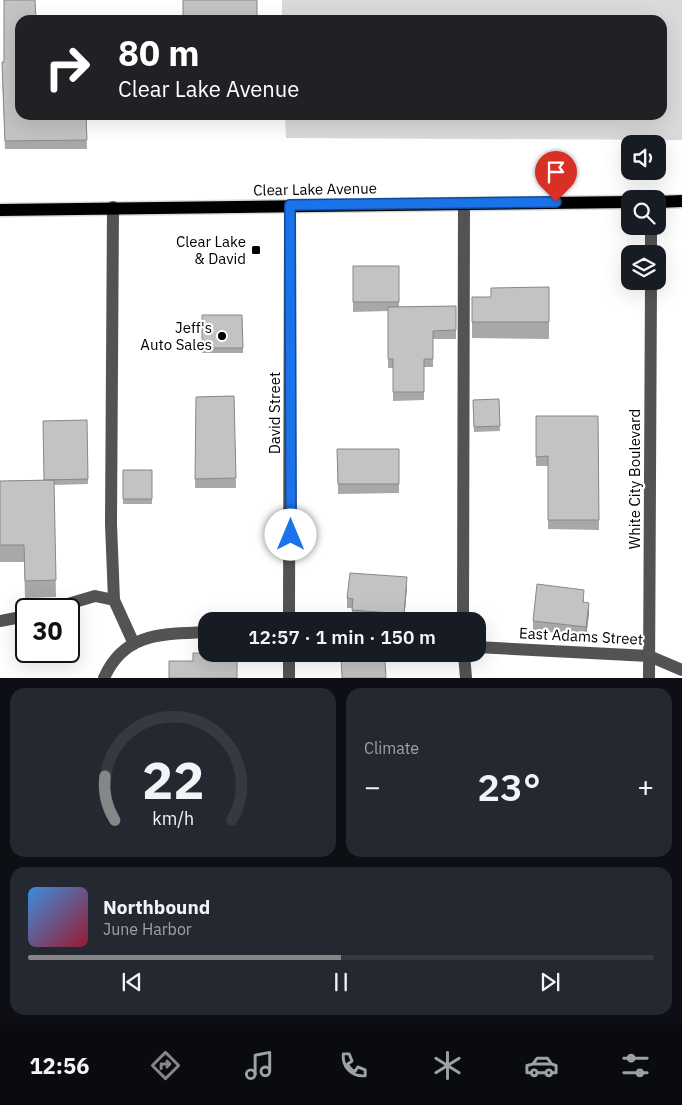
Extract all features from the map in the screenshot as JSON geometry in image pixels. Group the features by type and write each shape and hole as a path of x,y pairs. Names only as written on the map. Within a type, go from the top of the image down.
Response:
{"main road":[{"path":"666,202 682,201"},
{"name":"Clear Lake Avenue","path":"0,210 113,207 621,202"}],"street":[{"path":"463,612 464,203"},
{"name":"David Street","path":"289,612 290,205"},
{"path":"113,207 110,524 114,600 134,644"},
{"name":"White City Boulevard","path":"650,678 651,290"},
{"path":"80,600 95,596 114,600"},
{"path":"0,621 15,618"},
{"path":"104,678 111,662 125,647 159,634 198,632"},
{"name":"East Adams Street","path":"486,648 649,656 682,670"},
{"path":"289,662 289,678"},
{"path":"465,662 466,678"}],"shaded area":[{"path":"282,0 682,0 682,140 666,140 666,135 621,135 621,140 286,138 285,120 667,120 667,15 282,15"}],"building":[{"path":"4,0 35,0 36,15 15,15 15,120 86,120 87,140 5,141 2,62 4,62"},
{"path":"183,0 257,0 257,15 183,15"},
{"path":"353,266 399,266 399,302 353,302"},
{"path":"549,287 549,322 472,322 472,297 491,297 491,288"},
{"path":"456,306 456,330 433,331 433,359 424,359 424,392 393,392 393,359 388,359 388,307"},
{"path":"202,315 242,315 243,348 202,348"},
{"path":"234,396 236,478 195,479 196,397"},
{"path":"499,399 500,426 474,427 473,400"},
{"path":"536,416 598,416 599,520 548,520 548,456 536,457"},
{"path":"87,420 88,479 44,480 43,421"},
{"path":"337,449 399,449 399,484 338,484"},
{"path":"123,470 152,470 152,499 123,499"},
{"path":"54,480 56,580 25,581 24,545 0,545 0,481"},
{"path":"350,573 407,577 404,612 352,610 353,599 347,598"},
{"path":"537,584 584,590 583,602 589,603 586,627 533,621"},
{"path":"193,653 198,653 198,662 237,662 237,678 169,678 169,661 193,661"},
{"path":"341,662 385,662 386,678 342,678"}],"place":[{"name":"Clear Lake & David","path":"256,250"},
{"name":"Jeff's Auto Sales","path":"222,336"}],"route":[{"path":"291,535 290,205 556,202"}]}
